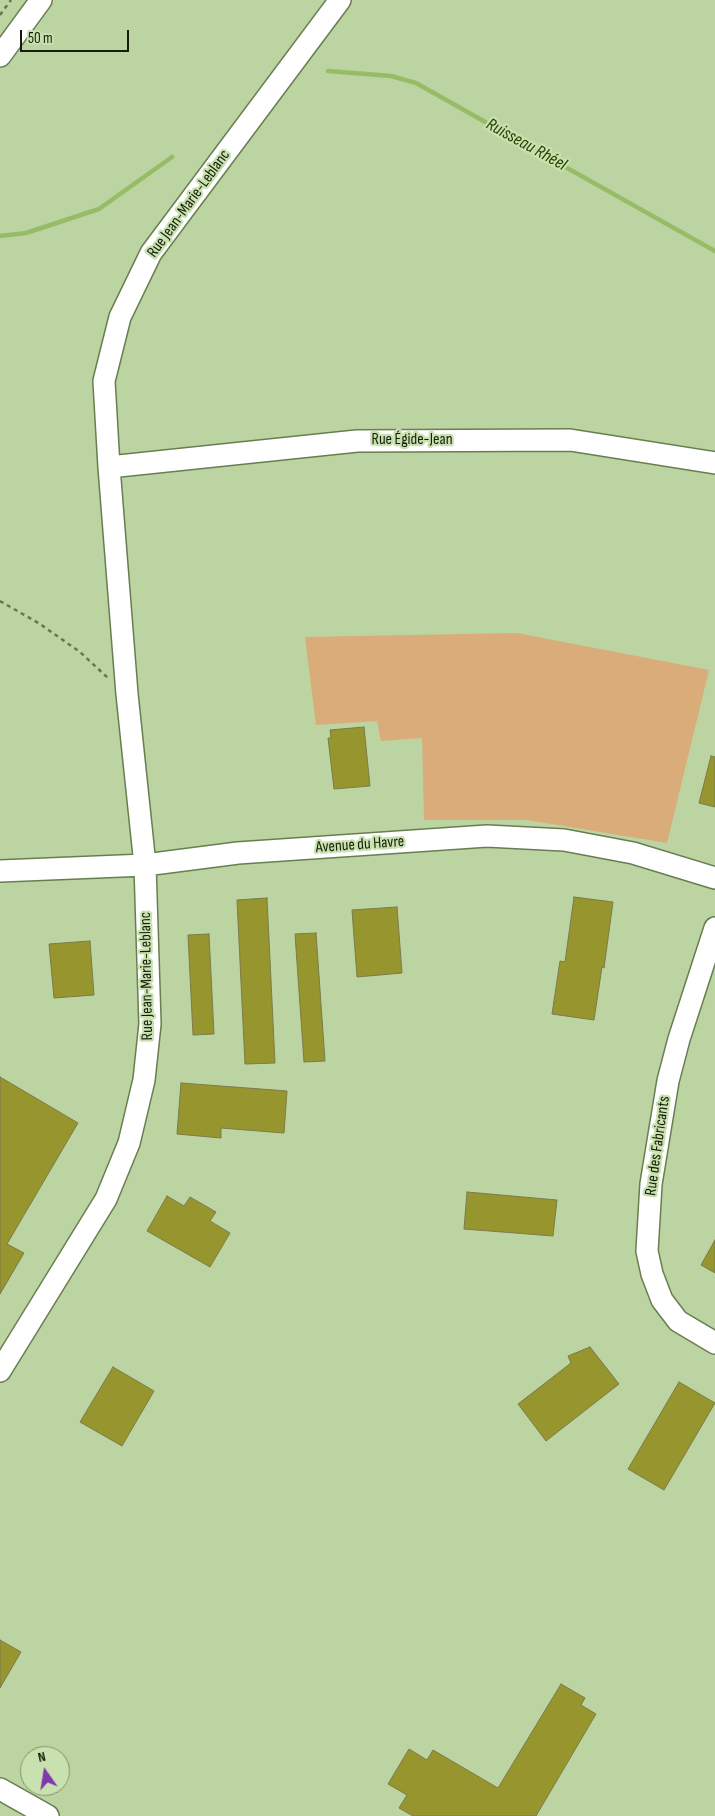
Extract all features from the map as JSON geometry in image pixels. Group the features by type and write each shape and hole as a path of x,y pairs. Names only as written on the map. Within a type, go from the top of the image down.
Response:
{"street":[{"path":"0,56 41,0"},
{"name":"Rue Jean-Marie-Leblanc","path":"1,1368 106,1199 129,1143 144,1080 150,1024 144,865 126,694 104,381 120,317 147,260 157,244 340,0"},
{"name":"Rue Égide-Jean","path":"109,467 367,441 570,440 715,463"},
{"name":"Avenue du Havre","path":"0,871 144,865 238,853 487,836 564,840 633,853 715,878"},
{"name":"Rue des Fabricants","path":"715,928 679,1039 668,1082 651,1184 647,1251 652,1274 662,1300 672,1314 678,1321 715,1343"},
{"path":"0,1789 48,1816"}],"path":[{"path":"0,15 11,0"},
{"path":"0,601 40,624 80,652 126,694"}],"shaded area":[{"path":"517,633 709,670 667,843 527,820 424,820 422,738 381,741 377,721 316,725 305,637"}],"building":[{"path":"364,727 370,786 334,789 328,738 331,738 330,730"},
{"path":"711,756 715,757 715,807 699,803"},
{"path":"574,897 613,902 604,968 602,967 594,1020 552,1014 560,961 565,962"},
{"path":"267,898 275,1063 245,1064 237,900"},
{"path":"397,907 402,973 357,977 352,910"},
{"path":"316,933 325,1061 304,1062 295,934"},
{"path":"209,934 214,1034 193,1035 188,935"},
{"path":"90,941 94,995 54,998 49,944"},
{"path":"0,1077 78,1123 7,1244 24,1253 0,1294"},
{"path":"181,1083 287,1091 284,1133 221,1128 221,1138 177,1134"},
{"path":"467,1192 557,1200 553,1236 464,1229"},
{"path":"167,1196 184,1206 190,1197 216,1212 210,1221 230,1233 210,1267 147,1231"},
{"path":"715,1240 715,1273 701,1265"},
{"path":"590,1347 619,1384 546,1441 518,1404 571,1363 568,1356"},
{"path":"113,1367 154,1391 122,1446 80,1422"},
{"path":"679,1382 715,1403 664,1490 628,1469"},
{"path":"0,1640 21,1652 0,1688"},
{"path":"561,1684 585,1698 581,1705 596,1714 536,1816 413,1816 399,1808 407,1795 388,1784 409,1749 427,1760 433,1750 498,1788"}],"waterway":[{"name":"Ruisseau Rhéel","path":"328,71 391,76 416,83 715,251"},
{"name":"Ruisseau Rhéel","path":"0,236 26,233 99,209 172,157"}]}
